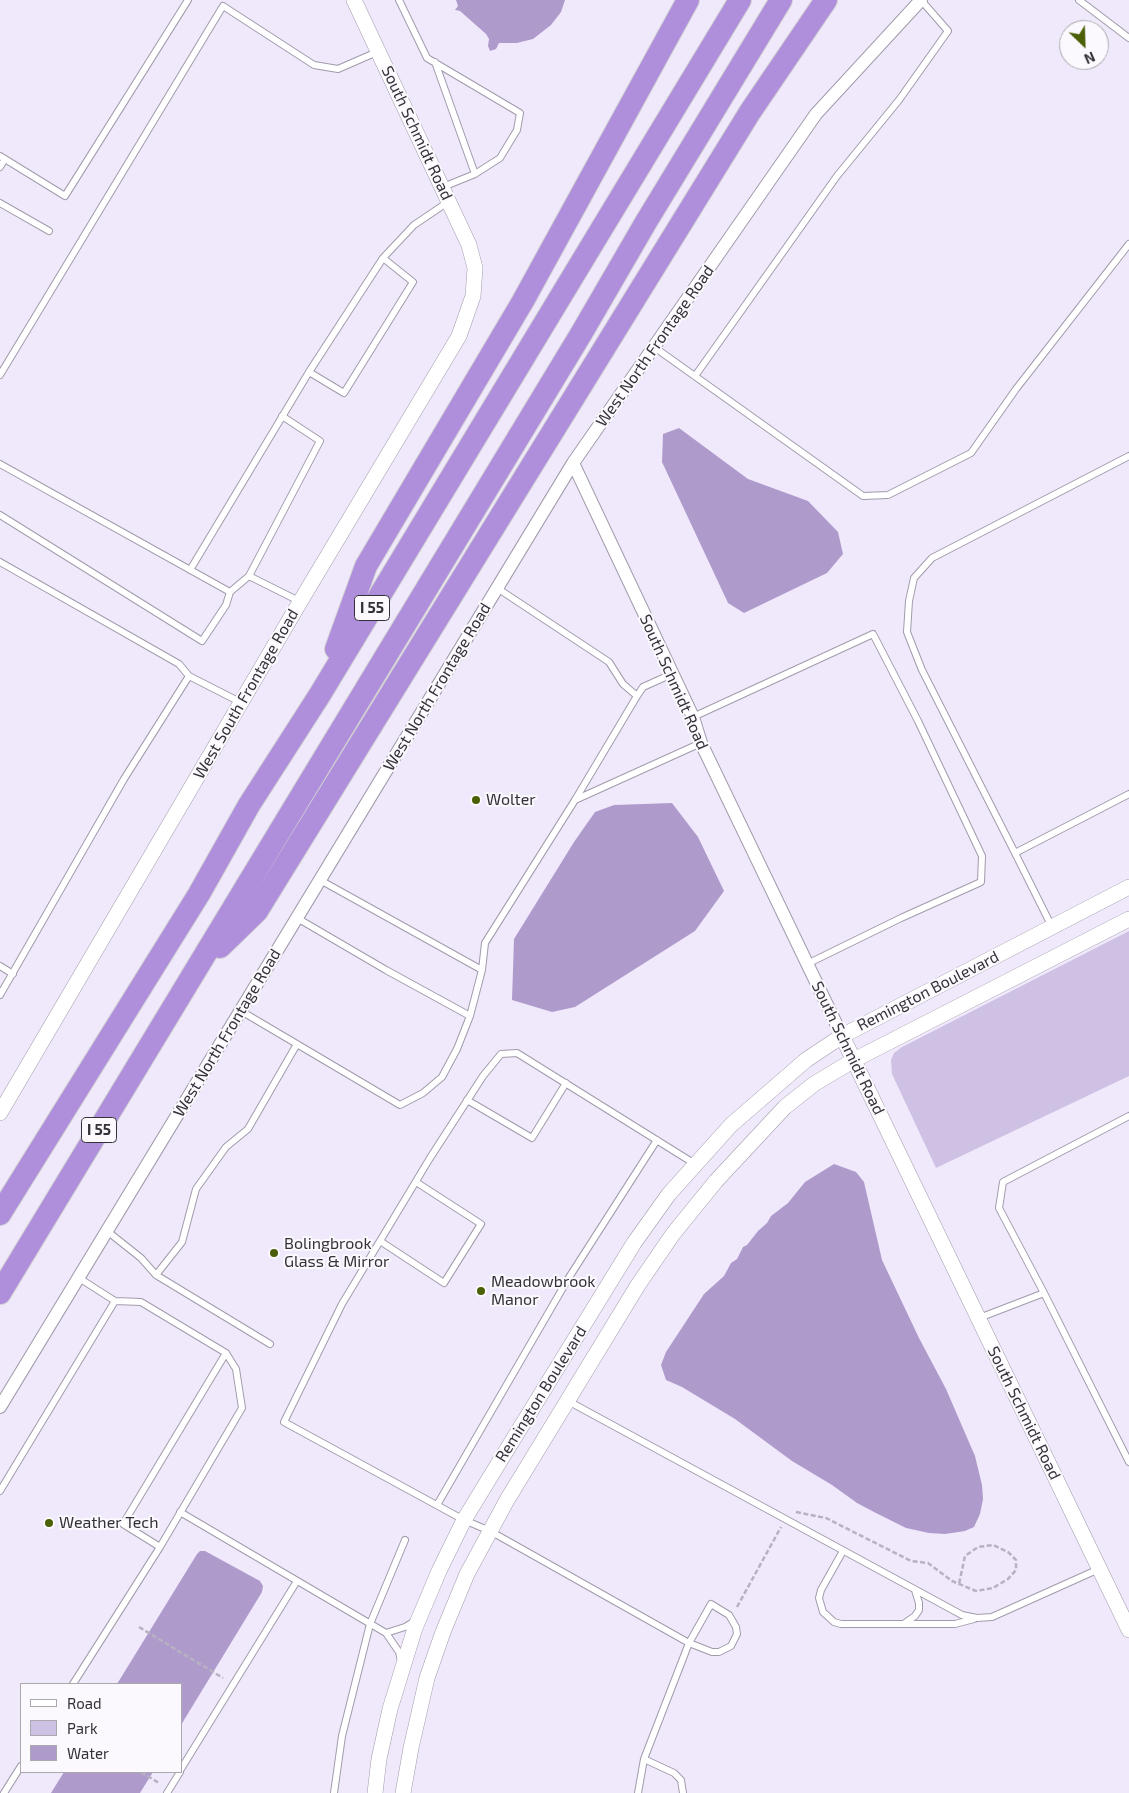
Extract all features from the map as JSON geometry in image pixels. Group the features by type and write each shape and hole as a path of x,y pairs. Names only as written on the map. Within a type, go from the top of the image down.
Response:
{"highway":[{"path":"319,696 366,566 524,301 688,0"},
{"name":"I 55","path":"0,1214 193,902 249,805 319,696 740,0"},
{"name":"I 55","path":"0,1293 781,0"},
{"path":"197,968 257,911 750,112 826,0"}],"street":[{"name":"South Schmidt Road","path":"354,0 446,194 469,245 475,268"},
{"name":"West North Frontage Road","path":"0,1407 573,463 816,114 921,0"},
{"name":"West South Frontage Road","path":"0,1113 458,336 473,296 475,268"},
{"name":"South Schmidt Road","path":"573,463 693,717 701,743 1129,1630"},
{"name":"Remington Boulevard","path":"376,1793 379,1759 390,1709 418,1620 439,1571 464,1520 634,1243 669,1194 731,1125 806,1060 842,1036 1129,887"},
{"name":"Remington Boulevard","path":"403,1793 427,1678 442,1632 467,1574 507,1500 638,1285 673,1234 716,1181 786,1107 814,1084 854,1060 1129,919"}],"lane":[{"path":"0,167 2,157 65,196 188,0"},
{"path":"190,570 309,372 383,258 446,194 500,158 517,130 520,113 427,58 399,0"},
{"path":"695,376 837,176 899,100 948,31 921,0"},
{"path":"1079,0 1129,38"},
{"path":"0,375 223,6 314,65 338,69 378,51"},
{"path":"435,62 475,174"},
{"path":"0,203 49,232"},
{"path":"654,347 864,496 888,495 971,454 1016,389 1129,244"},
{"path":"309,372 344,393 413,282 383,258"},
{"path":"0,515 202,641 226,605 230,592 249,576 320,440 282,416"},
{"path":"1052,927 922,670 907,632 909,601 914,578 932,558 1129,456"},
{"path":"0,464 230,592"},
{"path":"0,562 179,664 189,676 241,702"},
{"path":"249,576 300,602"},
{"path":"497,588 609,662 623,684 637,696"},
{"path":"693,717 873,634 918,721 982,856 981,882 901,918 807,964"},
{"path":"240,1011 400,1104 423,1093 442,1077 457,1049 470,1016 482,970 485,943 575,800 643,686 672,674"},
{"path":"0,995 124,779 189,676"},
{"path":"575,800 701,743"},
{"path":"1015,853 1129,794"},
{"path":"320,880 482,970"},
{"path":"297,918 470,1016"},
{"path":"0,966 12,974"},
{"path":"156,1276 182,1242 196,1188 226,1148 248,1129 297,1044"},
{"path":"638,1793 644,1759 689,1643 711,1604 728,1615 736,1627 737,1634 731,1646 719,1652 712,1652 689,1643 490,1531 464,1520 284,1422 342,1304 482,1076 501,1054 517,1053 695,1164"},
{"path":"467,1100 532,1138 566,1083"},
{"path":"1129,1116 1003,1182 999,1208 1129,1462"},
{"path":"437,1505 568,1279 657,1140"},
{"path":"380,1241 444,1283 480,1224 416,1182"},
{"path":"107,1231 141,1258 156,1276 270,1344"},
{"path":"74,1683 160,1547 242,1408 236,1369 226,1353 141,1302 115,1301 79,1278"},
{"path":"979,1318 1044,1293"},
{"path":"0,1491 115,1301"},
{"path":"160,1547 123,1524 226,1353"},
{"path":"567,1401 914,1590 962,1615 977,1618"},
{"path":"180,1512 386,1633 399,1652 402,1669"},
{"path":"334,1793 342,1736 370,1624 405,1540"},
{"path":"843,1551 821,1590 820,1605 828,1618 841,1624 955,1624 977,1618 992,1617 1100,1568"},
{"path":"182,1768 297,1581"},
{"path":"896,1624 910,1621 915,1616 920,1603 914,1590"},
{"path":"386,1633 405,1627 418,1620"},
{"path":"644,1759 674,1773 681,1780 683,1793"},
{"path":"4,1793 20,1768"},
{"path":"167,1793 179,1773"}],"path":[{"path":"728,1615 736,1610 784,1519 793,1512 826,1518 912,1561 928,1563 952,1581 959,1584 976,1591 993,1588 1008,1579 1016,1570 1016,1560 1008,1552 993,1545 978,1547 965,1556 959,1584"},
{"path":"139,1627 223,1678"},
{"path":"143,1773 159,1783"}],"green space":[{"path":"1129,931 1129,1076 936,1168 892,1074 891,1060 894,1053 902,1047"}],"water":[{"path":"456,0 565,0 561,12 551,25 533,39 517,43 499,43 496,49 490,51 488,46 489,39 486,34 460,11 455,10 458,6"},
{"path":"679,428 748,479 808,501 838,532 843,554 827,573 744,613 728,603 662,462 663,434"},
{"path":"672,803 698,837 724,891 695,931 575,1007 552,1012 512,1000 514,939 574,842 595,812 614,805"},
{"path":"834,1164 856,1172 864,1182 882,1260 919,1338 946,1389 975,1456 982,1485 983,1499 980,1514 974,1527 965,1531 945,1534 929,1533 906,1528 874,1512 792,1461 735,1419 682,1387 666,1380 661,1365 666,1352 704,1294 724,1276 731,1263 737,1259 743,1247 767,1223 771,1216 788,1203 805,1182"},
{"path":"200,1551 205,1551 260,1581 263,1586 262,1592 182,1723 182,1683 118,1683"},
{"path":"63,1773 152,1773 140,1793 51,1793"}],"place":[{"name":"Wolter","path":"476,800"},
{"name":"Bolingbrook Glass & Mirror","path":"274,1253"},
{"name":"Meadowbrook Manor","path":"481,1291"},
{"name":"Weather Tech","path":"49,1523"}]}
